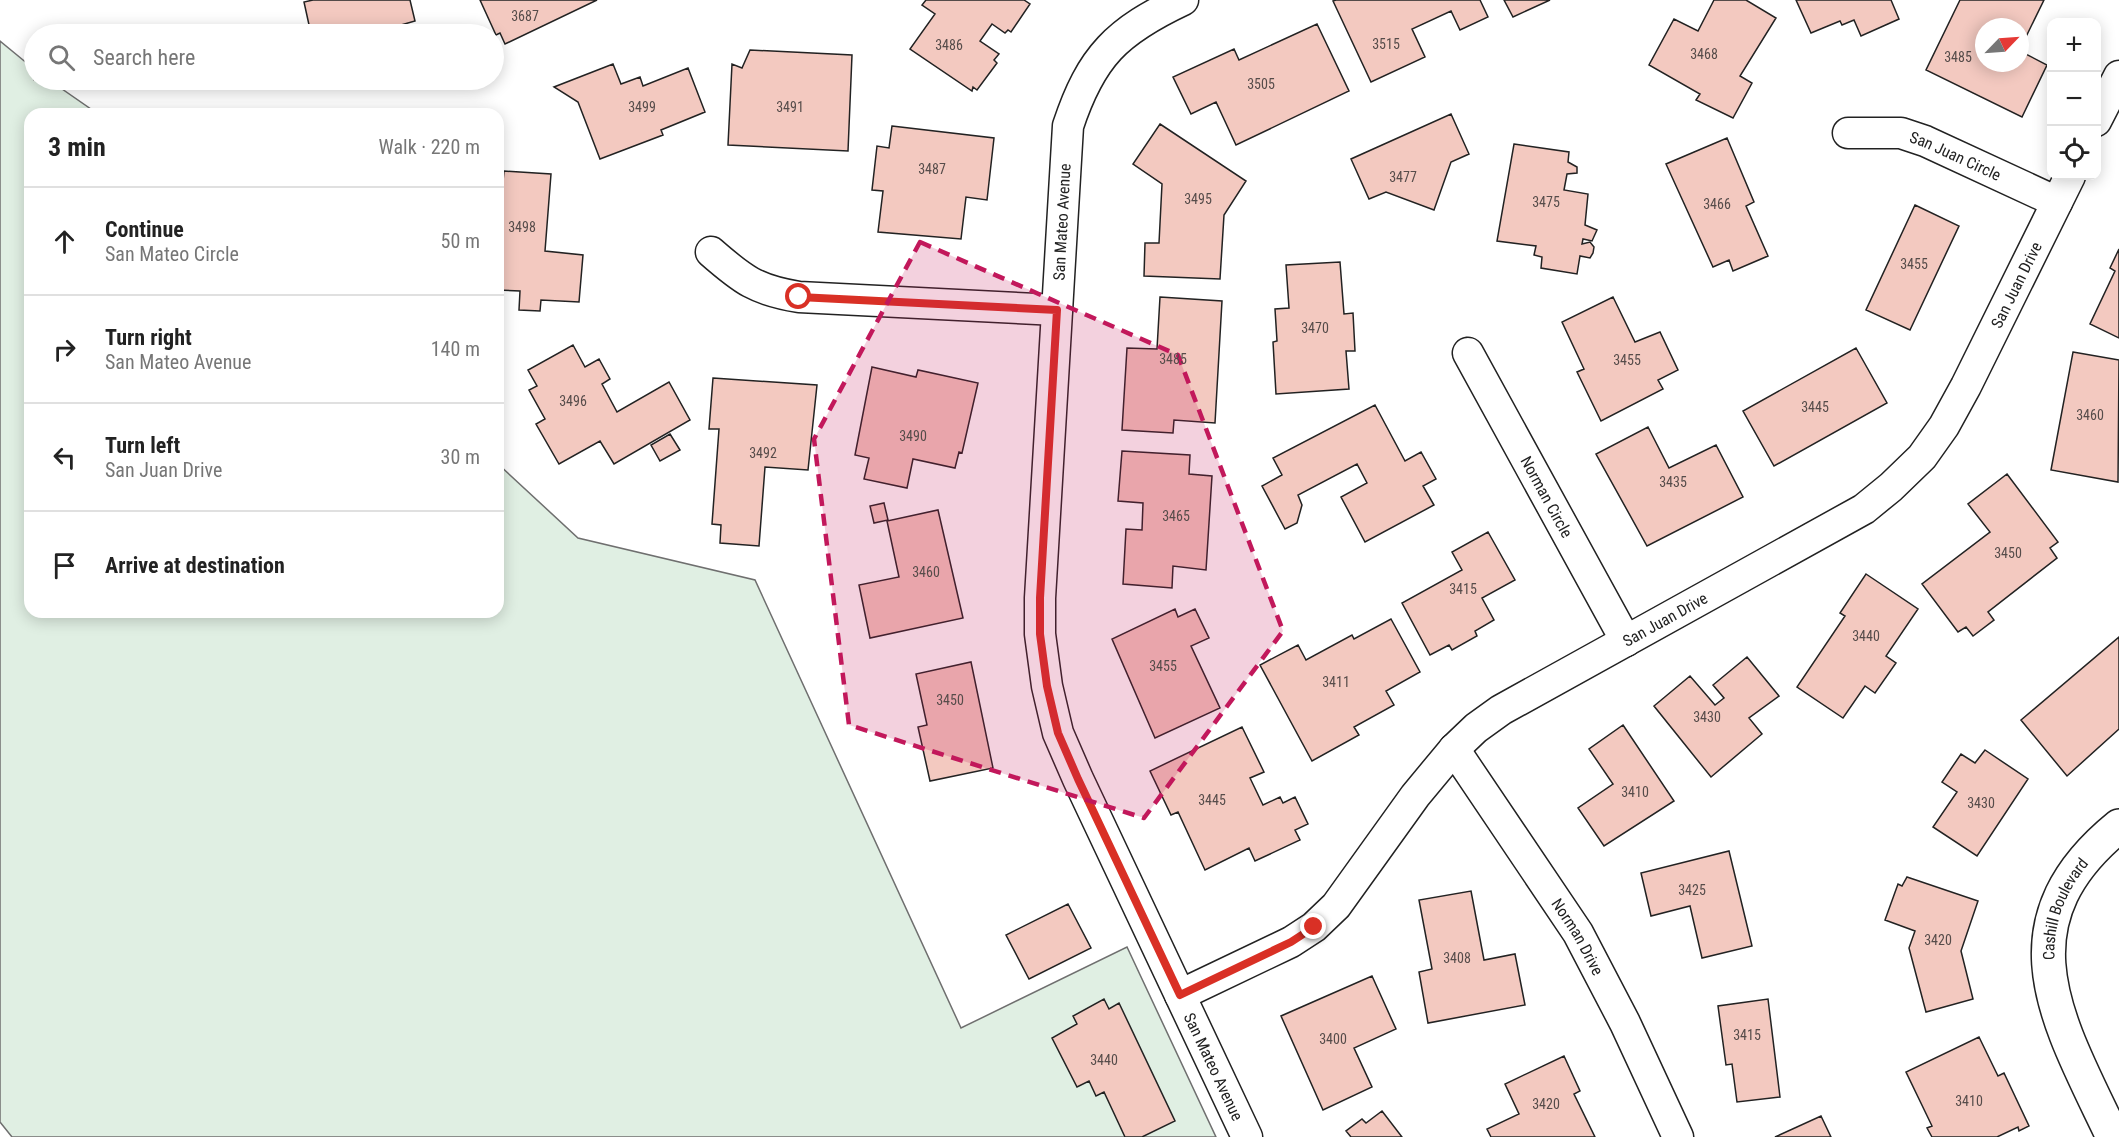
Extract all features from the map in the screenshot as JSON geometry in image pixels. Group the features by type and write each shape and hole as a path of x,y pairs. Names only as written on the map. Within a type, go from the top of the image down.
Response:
{"street":[{"name":"San Mateo Avenue","path":"1183,0 1140,23 1115,41 1096,62 1079,93 1068,126 1040,598 1040,634 1047,686 1058,733 1247,1137"},
{"path":"2101,113 2119,76"},
{"name":"San Juan Circle","path":"1848,133 1871,132 1909,136 2064,188"},
{"name":"San Juan Drive","path":"1180,995 1291,942 1314,927 1336,906 1415,796 1454,749 1476,728 1501,710 1864,509 1892,488 1914,465 1944,426 2064,188"},
{"path":"711,252 741,278 768,292 799,297 1057,310"},
{"name":"Norman Circle","path":"1468,352 1626,640"},
{"name":"Norman Drive","path":"1454,749 1578,933 1678,1137"},
{"name":"Cashill Boulevard","path":"2113,1137 2057,1013 2050,982 2047,953 2051,926 2061,896 2078,865 2119,826"}],"highlighted area":[{"path":"920,242 1178,355 1283,631 1144,818 849,725 814,439"}],"green space":[{"path":"0,41 24,61 24,90 63,90 89,108 24,108 24,618 504,618 504,470 578,538 755,580 961,1028 1127,947 1216,1137 12,1137 0,1122"}],"building":[{"path":"313,0 410,0 415,21 404,24 309,24 304,2"},
{"path":"480,0 597,0 505,44 504,24 491,24"},
{"path":"926,0 1024,0 1030,4 1011,32 1008,30 1005,33 992,24 980,41 999,54 994,60 997,63 977,90 973,87 972,91 910,49 935,14 922,5"},
{"path":"1480,0 1488,17 1460,30 1451,11 1412,29 1425,57 1371,82 1333,1"},
{"path":"1504,0 1550,0 1513,17"},
{"path":"1714,0 1746,0 1776,18 1740,76 1752,83 1733,118 1696,100 1700,94 1649,65 1674,19 1698,31"},
{"path":"1796,0 1891,0 1899,19 1861,36 1854,20 1842,25 1840,21 1811,33"},
{"path":"1960,0 2044,0 2029,31 2029,18 1975,18 1975,72 2029,72 2029,56 2047,65 2022,117 1926,70"},
{"path":"1317,24 1349,91 1236,145 1216,102 1191,114 1173,77 1234,49 1239,60"},
{"path":"750,50 852,55 848,151 728,145 732,64 742,68"},
{"path":"613,64 621,84 640,77 643,86 688,68 705,112 661,130 663,135 600,159 578,102 554,87"},
{"path":"1451,114 1469,154 1451,162 1434,210 1386,192 1369,199 1351,159"},
{"path":"1160,124 1246,181 1224,215 1220,279 1144,276 1145,243 1159,243 1162,184 1133,164"},
{"path":"892,126 994,138 987,200 966,197 961,239 878,232 883,191 872,190 877,146 889,148"},
{"path":"1727,138 1754,202 1746,206 1768,256 1733,271 1729,260 1713,267 1666,164"},
{"path":"1514,144 1569,152 1568,162 1577,167 1577,173 1567,174 1564,190 1588,194 1585,225 1597,230 1592,241 1583,239 1582,244 1590,242 1594,247 1593,253 1590,258 1580,256 1577,274 1541,268 1542,257 1534,255 1536,246 1497,241"},
{"path":"504,171 551,174 545,251 583,255 579,302 541,300 540,311 519,310 520,291 504,290"},
{"path":"1915,205 1959,226 1910,330 1866,310"},
{"path":"2119,249 2119,338 2090,324 2115,271 2110,268"},
{"path":"1340,262 1344,314 1353,313 1355,351 1346,351 1349,389 1276,394 1273,342 1277,341 1275,309 1289,308 1286,265"},
{"path":"1160,297 1222,301 1215,423 1174,420 1173,433 1122,430 1127,348 1157,349"},
{"path":"1613,297 1635,342 1660,332 1678,370 1658,380 1663,389 1601,421 1577,372 1584,369 1562,322"},
{"path":"573,345 585,367 599,359 610,379 602,384 617,412 669,382 690,420 614,464 600,441 559,464 536,424 545,419 529,390 537,386 528,370"},
{"path":"1856,348 1887,403 1774,466 1743,411"},
{"path":"2073,352 2119,360 2118,482 2051,470"},
{"path":"872,367 916,377 918,370 978,383 962,453 959,452 955,468 913,459 907,488 864,479 869,458 855,455"},
{"path":"713,378 817,385 808,470 765,467 759,546 720,543 721,525 712,524 719,429 709,429"},
{"path":"1375,405 1405,461 1421,452 1436,479 1423,486 1434,505 1365,542 1341,497 1367,483 1357,464 1298,495 1302,505 1297,523 1285,529 1262,486 1282,475 1273,458"},
{"path":"1648,427 1669,468 1716,445 1743,497 1647,546 1596,454"},
{"path":"670,434 680,450 660,461 651,445"},
{"path":"1122,451 1190,455 1189,474 1212,476 1206,570 1173,566 1172,588 1123,584 1126,529 1142,530 1143,503 1118,501"},
{"path":"2007,474 2058,542 2050,548 2057,558 1988,612 1994,620 1973,636 1966,627 1958,632 1922,584 1990,532 1968,504"},
{"path":"884,503 888,520 874,523 870,506"},
{"path":"938,510 963,618 870,638 859,585 899,577 887,521"},
{"path":"1488,532 1515,580 1482,598 1494,620 1475,631 1477,636 1452,650 1449,645 1430,655 1402,603 1462,570 1452,552"},
{"path":"1866,574 1918,609 1886,656 1896,663 1875,693 1865,686 1843,718 1797,687 1845,616 1840,613"},
{"path":"1175,609 1178,617 1195,609 1209,638 1191,646 1220,708 1155,738 1112,639"},
{"path":"1391,619 1420,672 1386,691 1394,705 1354,727 1359,735 1312,761 1260,665 1298,645 1306,660 1352,635 1354,639"},
{"path":"2119,637 2119,729 2067,776 2021,720"},
{"path":"1747,657 1779,696 1749,718 1762,734 1711,777 1654,706 1690,676 1715,705 1724,698 1713,685"},
{"path":"971,662 993,768 930,781 918,727 927,725 916,674"},
{"path":"1623,725 1674,801 1604,846 1578,808 1613,784 1589,749"},
{"path":"1242,727 1264,772 1250,778 1263,805 1280,797 1283,803 1295,797 1308,824 1295,830 1300,840 1255,861 1249,848 1205,870 1178,812 1171,815 1150,771"},
{"path":"1985,750 2028,779 1977,856 1933,827 1957,792 1942,782 1961,754 1975,763"},
{"path":"1729,851 1752,946 1702,958 1690,906 1651,916 1641,873"},
{"path":"1907,877 1978,901 1961,951 1973,999 1926,1012 1909,948 1915,931 1885,920 1898,884 1902,886"},
{"path":"1471,891 1484,960 1515,954 1525,1005 1428,1023 1419,972 1432,969 1419,900"},
{"path":"1068,904 1091,948 1029,979 1006,935"},
{"path":"1372,976 1396,1029 1354,1048 1372,1087 1323,1110 1281,1016"},
{"path":"1104,999 1109,1009 1119,1003 1175,1121 1142,1137 1125,1137 1104,1092 1096,1096 1089,1081 1077,1087 1052,1038 1077,1024 1073,1016"},
{"path":"1768,999 1780,1097 1737,1102 1732,1064 1726,1065 1718,1006"},
{"path":"1979,1037 1998,1076 2004,1073 2029,1126 2019,1131 2018,1127 1997,1137 1932,1137 1927,1128 1932,1126 1906,1072"},
{"path":"1564,1056 1580,1091 1574,1094 1595,1137 1491,1137 1487,1129 1519,1114 1505,1084"},
{"path":"1382,1111 1402,1137 1351,1137 1346,1131 1362,1119 1366,1123"},
{"path":"1821,1116 1831,1137 1775,1137"}],"route":[{"path":"799,297 1057,310 1040,598 1040,634 1047,686 1058,733 1180,995 1291,942 1314,927"}]}
